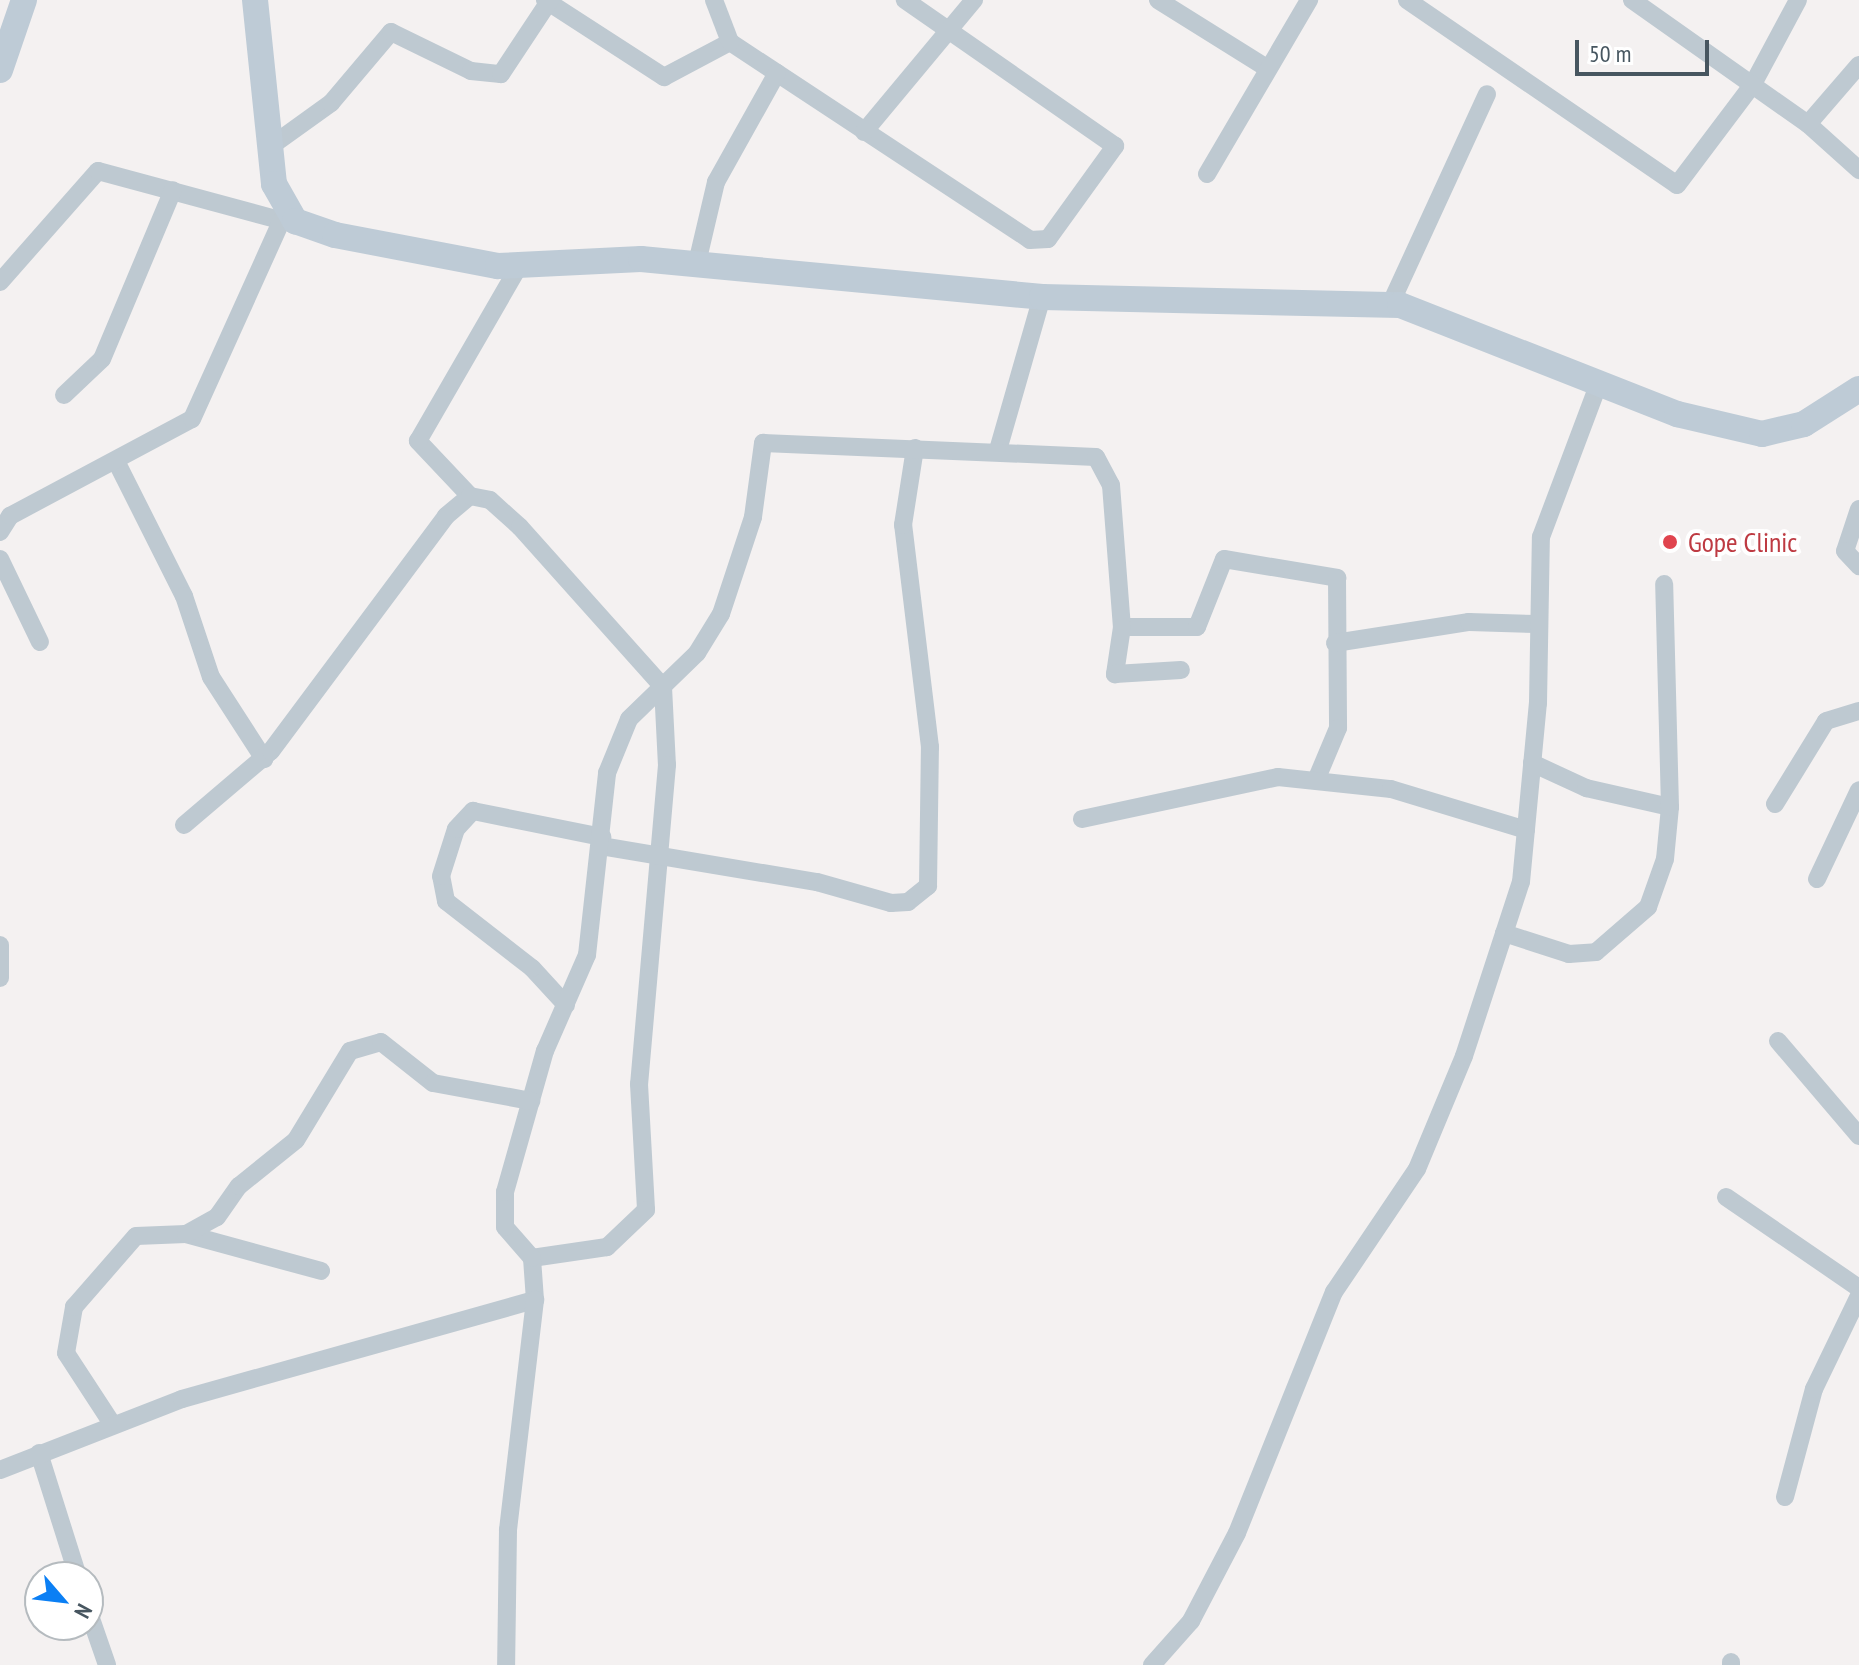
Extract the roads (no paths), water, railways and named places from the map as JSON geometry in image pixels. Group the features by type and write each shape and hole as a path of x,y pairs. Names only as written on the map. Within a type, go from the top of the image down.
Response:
{"main road":[{"path":"0,70 24,0"},
{"path":"255,0 267,149 283,208 315,230 407,252 519,266 615,258 697,263 1042,297 1390,305 1677,414 1762,434 1804,424 1859,389"}],"street":[{"path":"714,0 730,42 1030,240 1048,239 1115,146 905,0"},
{"path":"864,132 974,0"},
{"path":"1158,0 1267,68"},
{"path":"1207,174 1309,0"},
{"path":"1407,0 1677,185 1753,84 1798,0"},
{"path":"1632,0 1808,124 1859,170"},
{"path":"267,149 331,103 391,32 471,71 501,74 548,1 664,77 730,42"},
{"path":"1808,124 1859,65"},
{"path":"697,263 716,182 777,73"},
{"path":"1390,305 1487,94"},
{"path":"0,282 98,171 315,230"},
{"path":"64,395 102,359 173,190"},
{"path":"0,532 10,516 192,419 282,220"},
{"path":"519,266 418,441 470,496 490,500 520,527 663,687 667,765 639,1084 646,1210 607,1247 532,1258"},
{"path":"998,450 1042,297"},
{"path":"1152,1665 1191,1621 1237,1533 1334,1292 1417,1169 1504,933 1521,882 1526,830 1532,763 1541,537 1599,383"},
{"path":"506,1665 508,1530 535,1300 532,1258 503,1221 531,1101 587,955 615,745 629,719 663,687 721,614 749,531 763,443 1088,453 1104,463 1122,627 1115,674 1181,670"},
{"path":"566,1005 532,968 446,901 441,876 456,829 473,811 659,857 817,882 891,903 908,902 928,886 930,747 903,525 915,448"},
{"path":"116,461 184,596 211,677 264,759"},
{"path":"184,825 264,759 446,516 470,496"},
{"path":"1859,509 1845,551 1859,566"},
{"path":"0,559 40,642"},
{"path":"1122,627 1197,627 1224,559 1337,578 1335,643 1338,728 1317,778"},
{"path":"1504,933 1569,954 1596,952 1626,932 1648,907 1661,871 1670,807 1664,584"},
{"path":"1335,643 1454,623 1537,624"},
{"path":"1775,804 1826,721 1859,711"},
{"path":"1532,763 1586,788 1670,807"},
{"path":"1082,819 1177,794 1278,777 1317,778 1391,789 1526,830"},
{"path":"1817,879 1859,790"},
{"path":"0,945 0,978"},
{"path":"1778,1041 1859,1136"},
{"path":"186,1234 217,1217 239,1186 283,1155 350,1051 363,1043 381,1042 433,1083 531,1101"},
{"path":"1726,1197 1859,1288"},
{"path":"111,1422 66,1353 74,1307 136,1236 186,1234 321,1271"},
{"path":"1785,1497 1814,1389 1859,1296"},
{"path":"0,1470 111,1422 535,1300"},
{"path":"39,1453 73,1561"},
{"path":"99,1641 107,1665"}],"place":[{"name":"Gope Clinic","path":"1670,542"}]}
